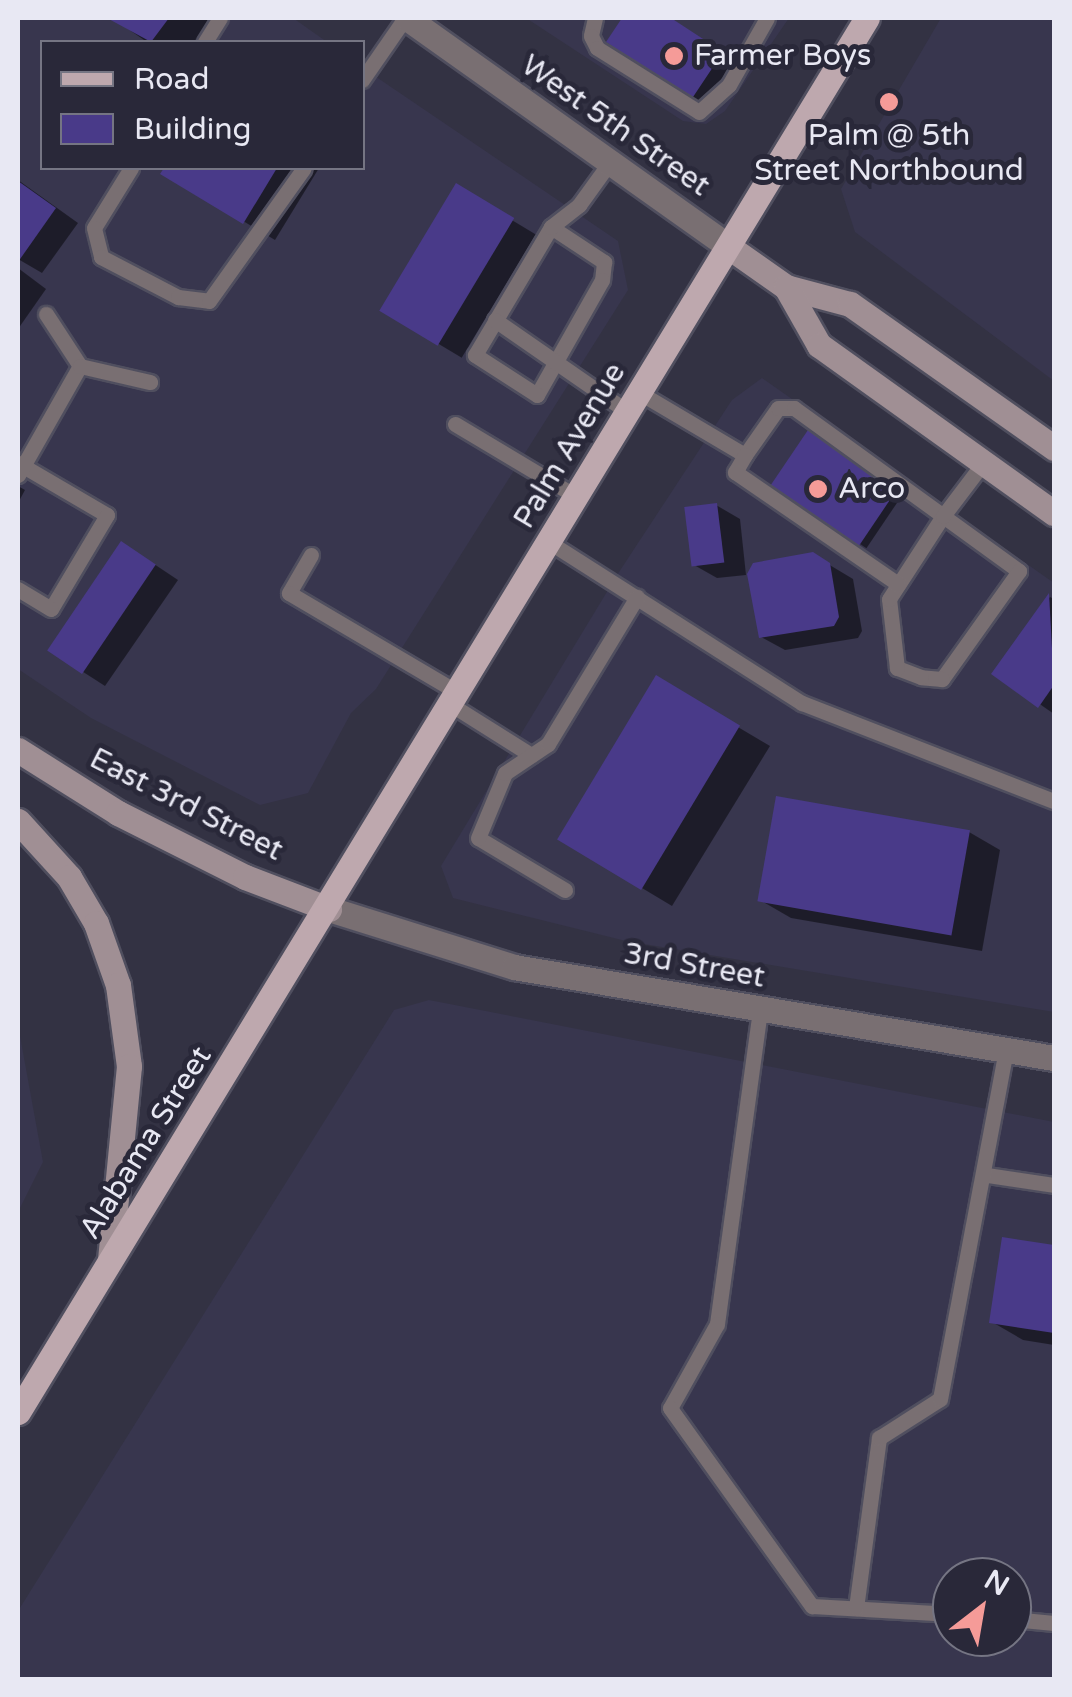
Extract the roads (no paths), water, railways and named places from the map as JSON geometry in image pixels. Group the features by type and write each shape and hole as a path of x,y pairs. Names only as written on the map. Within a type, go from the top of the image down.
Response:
{"main road":[{"name":"Palm Avenue","path":"329,909 867,18"},
{"name":"West 5th Street","path":"729,247 786,287 850,304 1054,448"},
{"name":"West 5th Street","path":"786,287 820,346 1054,512"},
{"name":"East 3rd Street","path":"18,750 118,813 246,877 329,909"},
{"path":"18,821 68,877 96,923 118,985 128,1066 110,1260"},
{"name":"Alabama Street","path":"18,1412 329,909"}],"street":[{"name":"West 5th Street","path":"406,18 729,247"},
{"name":"3rd Street","path":"329,909 514,967 1054,1058"}],"lane":[{"path":"206,40 220,18"},
{"path":"365,76 406,18"},
{"path":"595,18 591,36 598,48 699,112 729,85 768,18"},
{"path":"551,227 604,262 602,280 537,395 475,356 551,227 579,206 610,162"},
{"path":"130,170 94,228 101,257 178,298 209,301 303,170"},
{"path":"46,314 80,366 150,382"},
{"path":"495,320 634,402 745,454"},
{"path":"18,590 51,609 107,515 19,468 80,366"},
{"path":"898,584 735,472 745,454 778,408 794,408 943,516 1019,571 942,679 896,668 889,599 943,516 984,462"},
{"path":"455,424 576,497"},
{"path":"549,542 802,703 1054,801"},
{"path":"311,555 290,593 454,698 531,755"},
{"path":"565,890 478,838 505,772 548,744 637,598"},
{"path":"760,1010 716,1324 670,1408 812,1606 932,1613"},
{"path":"856,1608 879,1438 940,1400 987,1175 1006,1049"},
{"path":"987,1175 1054,1185"}],"place":[{"name":"Farmer Boys","path":"674,56"},
{"name":"Palm @ 5th Street Northbound","path":"889,102"},
{"name":"Arco","path":"818,489"}]}
